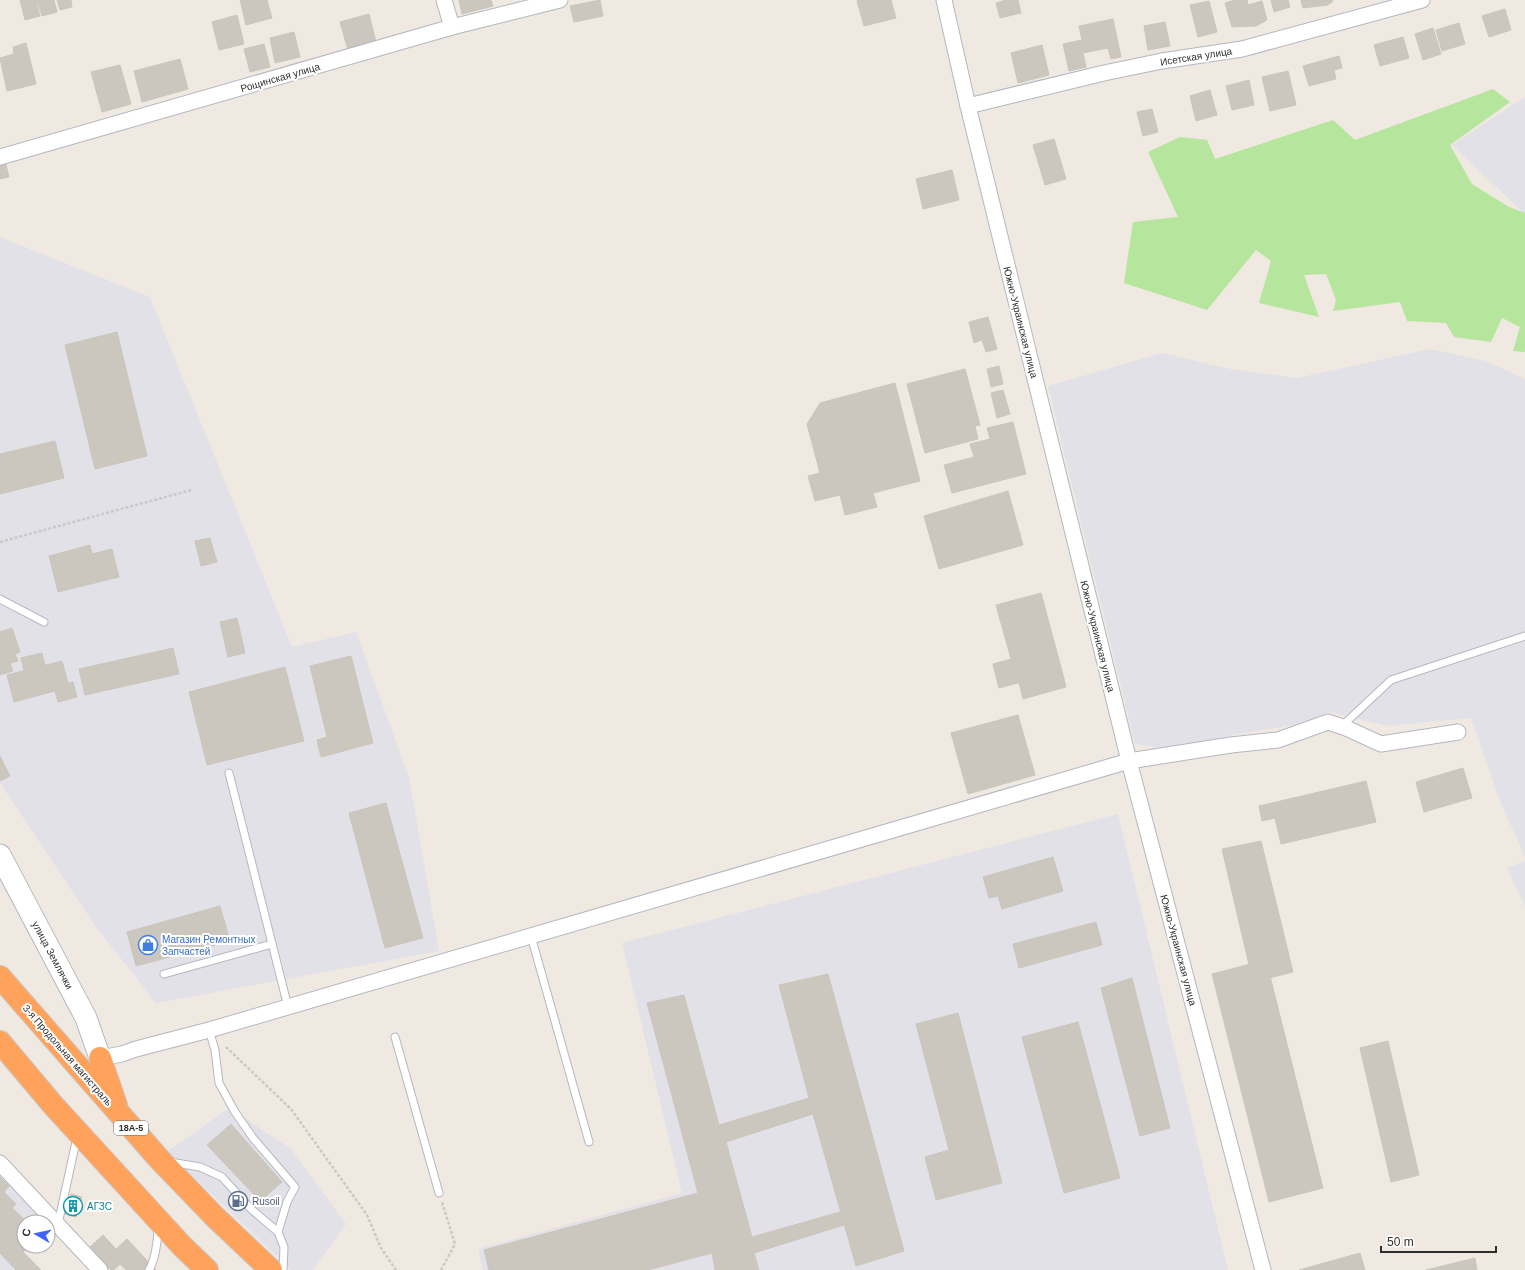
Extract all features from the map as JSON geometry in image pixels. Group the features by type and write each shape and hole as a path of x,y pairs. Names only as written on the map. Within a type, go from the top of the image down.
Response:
{"highway":[{"name":"3-я Продольная магистраль","path":"0,977 160,1160 215,1217 271,1270"},
{"path":"0,1042 78,1133 182,1246 207,1270"},
{"path":"100,1058 118,1113"}],"street":[{"path":"444,0 452,27"},
{"name":"Рощинская улица","path":"0,157 452,27 560,0"},
{"name":"Южно-Украинская улица","path":"944,0 968,106 1129,761 1263,1270"},
{"name":"Исетская улица","path":"968,106 1104,73 1162,61 1242,49 1422,0"},
{"path":"100,1058 209,1030 1129,761 1230,745 1278,740 1328,722 1382,744 1458,732"},
{"name":"улица Землячки","path":"0,855 86,1018 100,1058"},
{"path":"0,1163 100,1270"}],"lane":[{"path":"0,599 44,622"},
{"path":"1342,727 1391,680 1525,636"},
{"path":"229,773 288,1007"},
{"path":"531,936 589,1142"},
{"path":"164,974 272,944"},
{"path":"209,1030 215,1050 220,1083 235,1112 253,1138 295,1187 287,1202 278,1232"},
{"path":"395,1037 439,1193"},
{"path":"58,1224 78,1133"},
{"path":"160,1160 200,1167 222,1177 251,1209 278,1232 284,1247 283,1270"},
{"path":"149,1270 152,1266 158,1234 158,1220"}],"path":[{"path":"0,542 191,490"},
{"path":"209,1030 291,1109 367,1215 381,1248 396,1270"},
{"path":"439,1193 455,1244 441,1270"}],"shaded area":[{"path":"1525,97 1525,214 1452,145"},
{"path":"0,237 150,297 292,647 356,632 409,777 439,951 156,1003 96,927 0,783"},
{"path":"1430,349 1486,361 1525,379 1525,857 1500,801 1471,718 1386,726 1331,712 1293,725 1231,735 1179,750 1135,744 1048,386 1162,353 1230,369 1297,378"},
{"path":"1118,814 1228,1270 483,1270 478,1249 682,1193 622,943"},
{"path":"1525,861 1525,906 1507,868"},
{"path":"229,1108 290,1148 346,1224 313,1270 291,1270 167,1152"},
{"path":"0,1169 39,1214 16,1214 16,1254 26,1254 41,1270 0,1270"}],"green space":[{"path":"1493,89 1510,102 1450,145 1472,184 1509,207 1525,213 1525,352 1513,351 1520,327 1502,318 1491,342 1454,337 1446,323 1407,321 1400,302 1333,311 1336,300 1326,274 1304,275 1319,317 1259,303 1271,261 1256,250 1207,310 1124,283 1133,222 1178,217 1148,152 1180,137 1207,140 1215,159 1333,120 1355,140"}],"building":[{"path":"20,0 36,0 40,16 25,20"},
{"path":"37,0 54,0 57,12 42,16"},
{"path":"57,0 71,0 72,7 60,10"},
{"path":"240,0 267,0 272,18 246,25"},
{"path":"459,0 491,0 493,6 462,14"},
{"path":"600,0 603,16 574,22 570,6"},
{"path":"891,0 896,18 864,26 857,1"},
{"path":"1006,0 1018,0 1021,13 1000,18 996,3"},
{"path":"1235,0 1247,0 1248,5 1262,1 1267,20 1256,26 1232,27 1225,3"},
{"path":"1271,0 1288,0 1290,7 1274,12"},
{"path":"1301,0 1333,1 1328,5 1303,8"},
{"path":"1209,1 1217,32 1198,37 1190,5"},
{"path":"1505,9 1511,30 1489,37 1482,16"},
{"path":"369,14 376,42 348,50 340,22"},
{"path":"237,15 244,44 219,50 212,22"},
{"path":"1113,19 1121,57 1111,59 1108,48 1083,53 1086,67 1069,71 1063,44 1082,40 1079,26"},
{"path":"1165,22 1170,46 1148,50 1144,26"},
{"path":"1459,23 1465,44 1442,51 1436,30"},
{"path":"1433,28 1441,54 1423,60 1415,34"},
{"path":"294,32 300,57 275,63 270,38"},
{"path":"1403,37 1409,58 1380,66 1374,45"},
{"path":"26,43 36,84 7,91 0,58 14,54 13,47"},
{"path":"264,44 270,67 250,72 244,49"},
{"path":"1042,45 1049,75 1018,83 1011,53"},
{"path":"1339,56 1342,68 1334,70 1336,79 1309,86 1303,66"},
{"path":"180,59 188,89 142,102 134,71"},
{"path":"120,65 131,104 102,112 91,72"},
{"path":"1288,71 1296,105 1270,111 1262,77"},
{"path":"1249,80 1254,105 1232,110 1226,86"},
{"path":"1210,90 1217,115 1196,121 1190,96"},
{"path":"1152,109 1158,132 1143,136 1137,112"},
{"path":"1054,139 1066,179 1045,185 1033,145"},
{"path":"5,161 9,177 0,179 0,162"},
{"path":"952,170 959,200 923,209 916,179"},
{"path":"988,317 997,349 986,352 982,340 974,343 969,322"},
{"path":"117,332 147,456 95,469 65,345"},
{"path":"999,366 1003,384 991,387 987,369"},
{"path":"965,369 980,425 975,426 978,439 925,453 907,384"},
{"path":"895,383 920,481 873,493 877,507 845,515 840,495 815,501 808,476 820,473 807,424 820,403"},
{"path":"1003,390 1010,414 997,418 991,393"},
{"path":"1013,422 1026,474 952,493 944,465 974,457 970,444 990,439 987,428"},
{"path":"55,441 64,478 0,494 0,454"},
{"path":"1008,491 1023,545 939,569 924,516"},
{"path":"210,538 217,562 201,566 195,541"},
{"path":"90,545 92,554 112,549 119,577 58,592 49,556"},
{"path":"1041,593 1062,671 999,688 993,664 1011,659 996,605"},
{"path":"237,618 245,653 228,657 220,622"},
{"path":"12,628 20,652 15,654 18,661 10,663 13,671 0,675 0,632"},
{"path":"173,648 179,674 85,695 79,669"},
{"path":"42,653 45,665 24,670 21,658"},
{"path":"351,656 373,743 321,757 317,740 327,737 310,666"},
{"path":"62,661 68,683 73,682 77,697 58,702 55,691 14,702 7,675"},
{"path":"285,667 304,741 207,765 189,692"},
{"path":"1062,671 1066,687 1023,699 1019,683"},
{"path":"1018,715 1035,775 968,794 951,733"},
{"path":"0,756 10,776 0,781"},
{"path":"1463,768 1472,798 1424,812 1416,782"},
{"path":"1366,781 1376,822 1281,844 1275,818 1262,821 1259,806"},
{"path":"386,803 423,938 385,948 349,813"},
{"path":"1261,841 1293,972 1253,982 1222,849"},
{"path":"1053,857 1063,891 1002,909 998,896 989,898 983,877"},
{"path":"220,906 230,941 136,966 127,932"},
{"path":"1096,922 1102,945 1019,968 1013,944"},
{"path":"1266,960 1323,1188 1269,1202 1212,974"},
{"path":"828,974 904,1251 856,1266 813,1114 726,1142 752,1237 840,1212 844,1225 754,1253 759,1270 715,1270 712,1253 648,1270 489,1270 484,1250 698,1193 647,1003 684,995 719,1125 809,1098 779,985"},
{"path":"1132,978 1170,1128 1140,1136 1101,988"},
{"path":"958,1013 1002,1183 936,1200 925,1157 949,1150 916,1024"},
{"path":"1078,1022 1120,1178 1064,1193 1022,1037"},
{"path":"1388,1041 1419,1175 1391,1182 1360,1048"},
{"path":"231,1124 282,1182 260,1201 207,1145"},
{"path":"0,1177 9,1186 4,1192 16,1204 12,1208 18,1214 16,1214 16,1254 25,1254 41,1270 16,1270 0,1253"},
{"name":"АГЗС","path":"71,1194 82,1197 76,1217 65,1214"},
{"path":"103,1235 116,1249 127,1239 156,1270 126,1270 120,1264 114,1270 111,1270 90,1247"},
{"path":"1360,1253 1365,1270 1299,1270"},
{"path":"1475,1258 1477,1270 1426,1270"}],"place":[{"name":"Магазин Ремонтных Запчастей","path":"148,945"},
{"name":"Rusoil","path":"238,1201"},
{"name":"АГЗС","path":"73,1206"}]}
